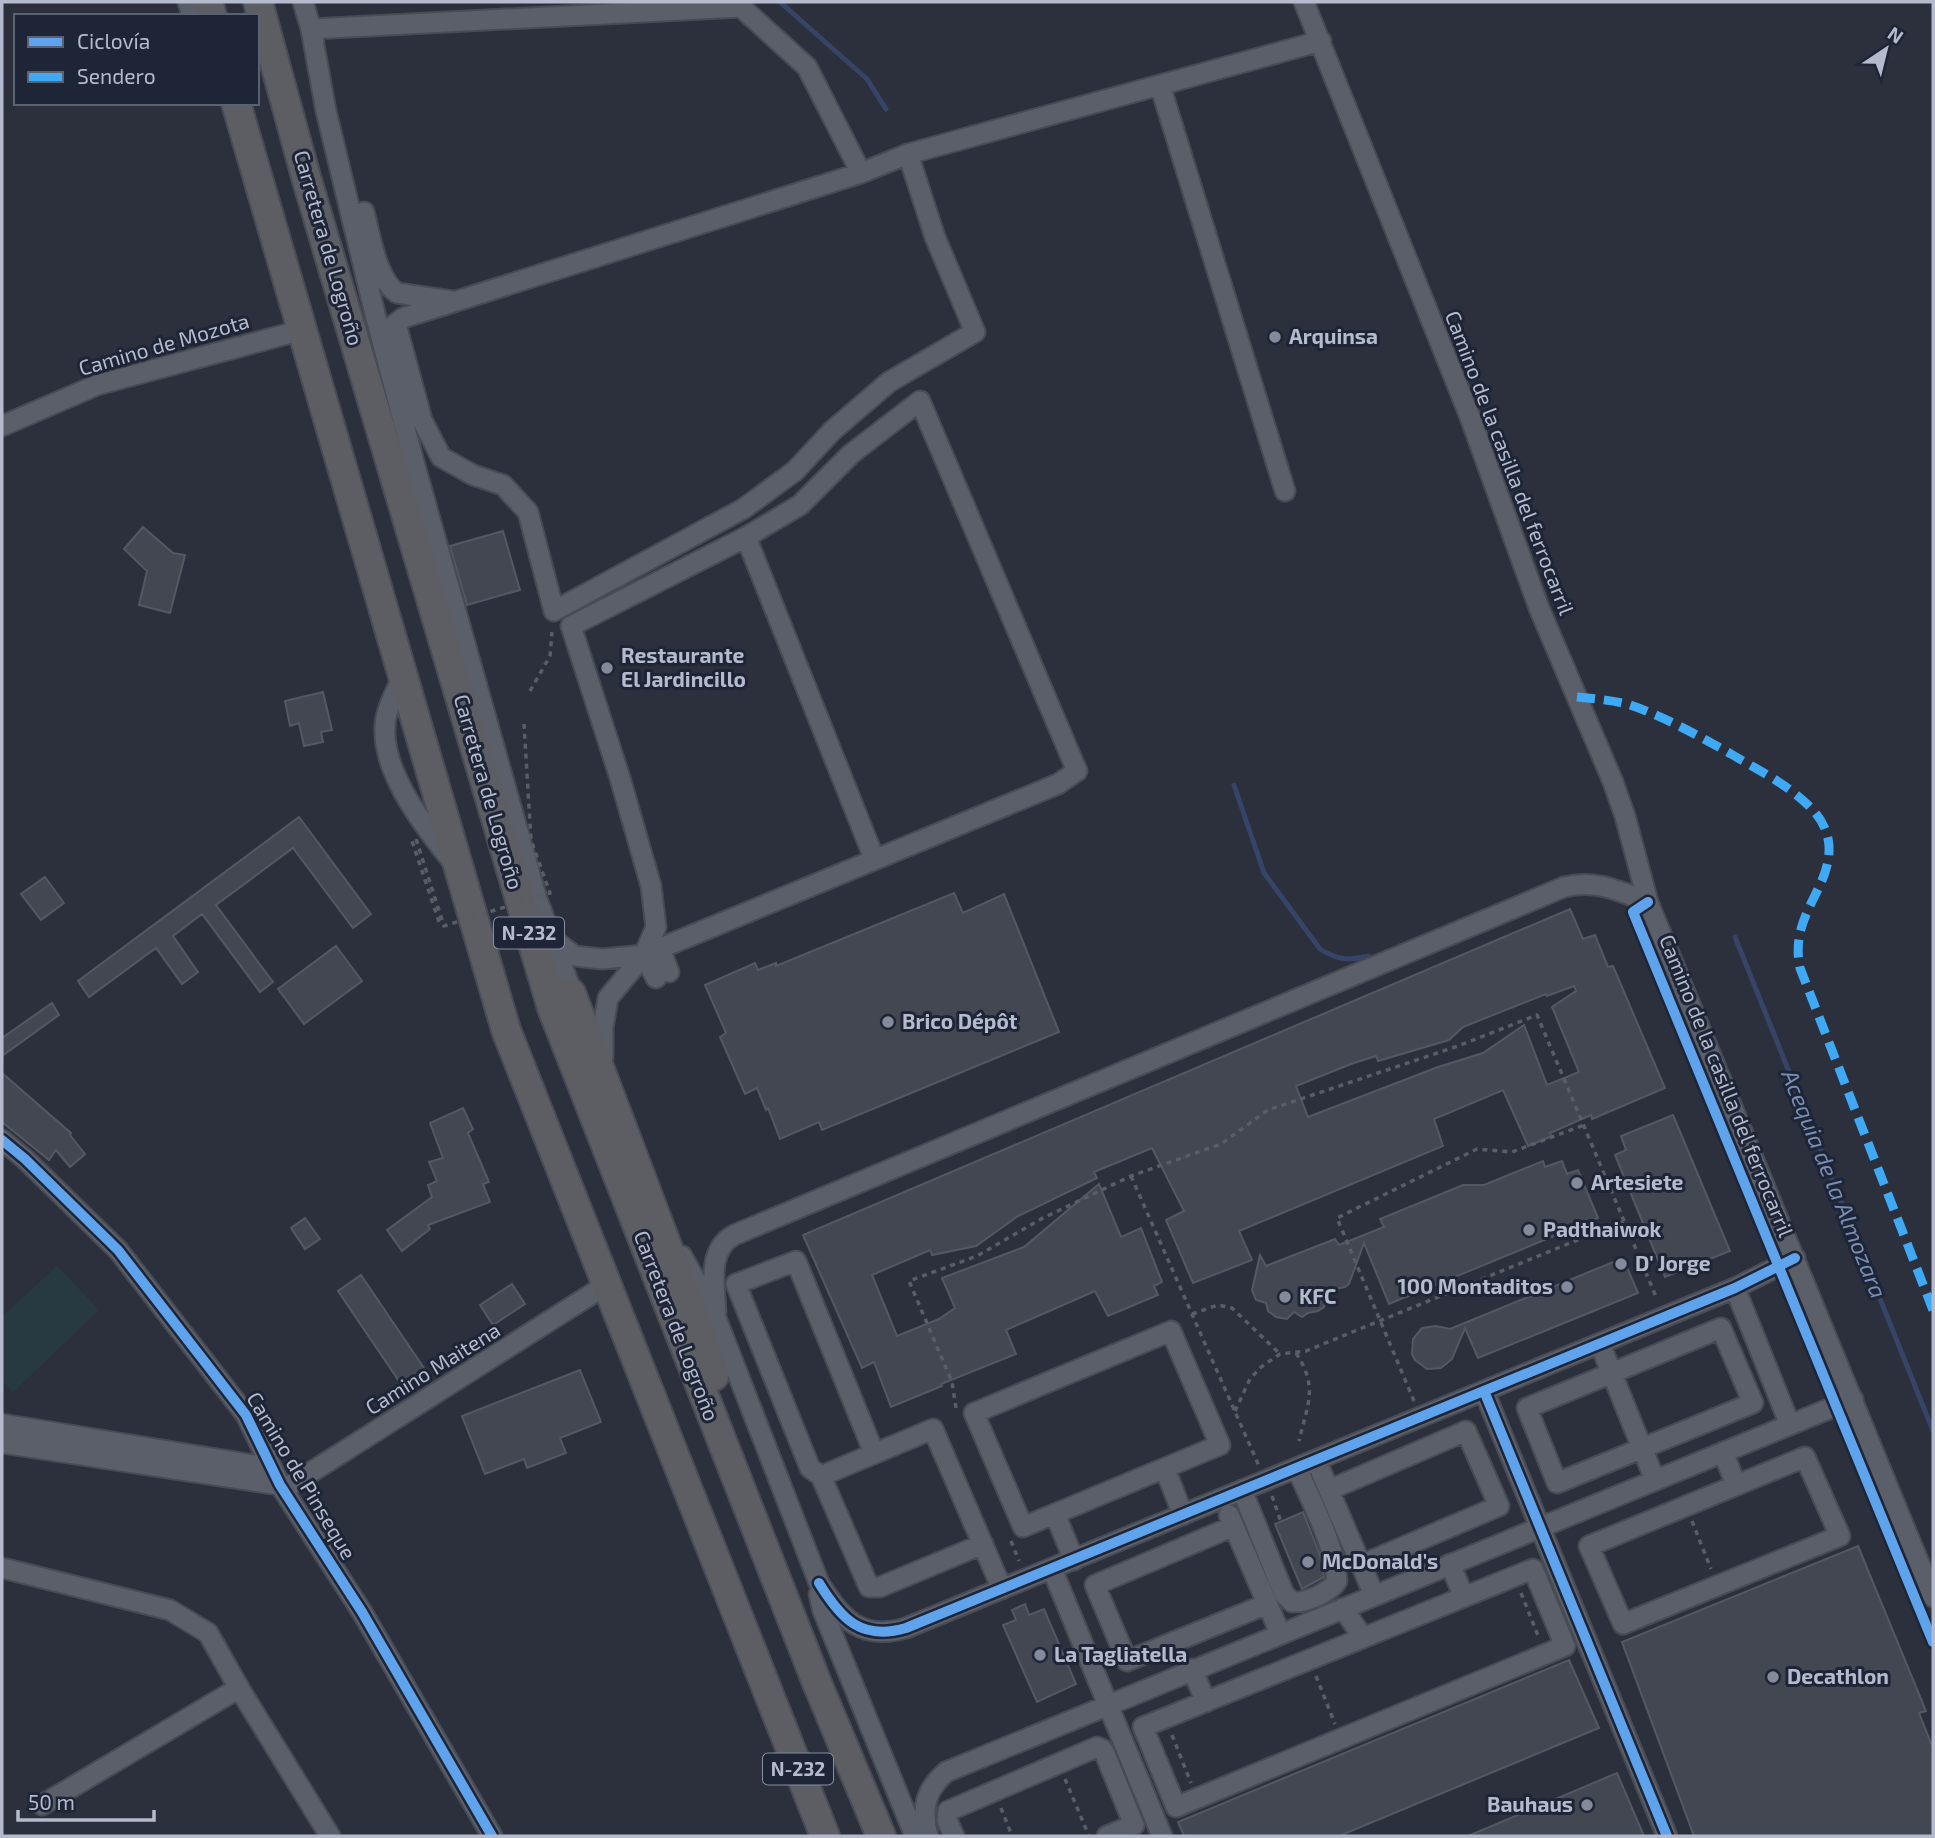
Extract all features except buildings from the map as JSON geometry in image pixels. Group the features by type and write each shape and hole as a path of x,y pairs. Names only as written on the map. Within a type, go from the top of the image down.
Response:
{"highway":[{"name":"Carretera de Logroño","path":"258,2 310,190 552,1008 817,1683 881,1836"},
{"name":"N-232","path":"237,105 506,1030 825,1836"},
{"path":"571,993 702,1338 731,1428 734,1474"}],"street":[{"path":"303,2 382,275 390,288 397,293 426,295 456,302"},
{"name":"Camino de la casilla del ferrocarril","path":"1304,2 1470,416 1539,608 1613,782 1648,902 1933,1597"},
{"path":"311,29 741,7 807,67 861,173"},
{"path":"311,29 326,111 389,330 490,737 551,938 571,993 603,1057 683,1259 716,1318 819,1583 845,1618 858,1627 882,1633 906,1628 1735,1288 1795,1258"},
{"path":"389,330 403,318 861,173 908,154 1321,41"},
{"path":"1160,85 1285,491"},
{"path":"222,105 262,191"},
{"path":"389,330 422,420 441,457 473,475 503,485 528,512 554,611 743,509 795,471 832,431 889,382 975,332 935,237 908,154"},
{"name":"Camino de Mozota","path":"2,426 97,385 302,330"},
{"path":"551,938 575,956 602,958 652,951 1058,784 1077,771 920,401 851,454 800,505 746,537 571,626 620,778 651,886 656,927 652,951 608,998 603,1028 603,1057"},
{"path":"746,537 874,858"},
{"path":"716,1318 714,1264 725,1242 734,1235 1564,887 1589,883 1603,885 1648,902"},
{"path":"652,951 663,975"},
{"name":"Camino de Pinseque","path":"2,1140 118,1250 246,1415 278,1481 362,1612 492,1836"},
{"path":"874,1453 796,1261 736,1284 810,1468 821,1476 869,1587 880,1587 983,1544"},
{"name":"Camino Maitena","path":"278,1481 606,1285"},
{"path":"1735,1288 1790,1424"},
{"path":"1721,1328 1754,1403 1557,1483 1527,1408 1612,1373 1721,1328"},
{"path":"1171,1331 1220,1445 1165,1469 1023,1527 974,1413 1171,1331"},
{"path":"1600,1344 1655,1480"},
{"path":"1484,1391 1667,1836"},
{"path":"928,1836 923,1815 925,1802 937,1780 946,1772 1853,1399"},
{"path":"2,1424 278,1481"},
{"path":"821,1476 933,1429 1002,1589"},
{"path":"1329,1490 1466,1431 1499,1506 1361,1564"},
{"path":"2,1443 278,1481"},
{"path":"1723,1452 1736,1485"},
{"path":"1805,1457 1840,1536 1623,1624 1589,1546 1736,1485 1805,1457"},
{"path":"1316,1460 1374,1595"},
{"path":"1242,1490 1284,1594 1296,1603 1320,1594 1334,1585 1337,1576 1324,1533 1297,1468"},
{"path":"1165,1469 1183,1515"},
{"path":"1222,1499 1280,1633"},
{"path":"1055,1514 1074,1560"},
{"path":"1234,1526 1095,1585 1127,1661 1267,1604"},
{"path":"1450,1564 1464,1597"},
{"path":"2,1568 170,1610 208,1633 330,1836"},
{"path":"1052,1569 1161,1836"},
{"path":"1107,1836 1565,1646 1533,1569 1143,1727 1176,1807"},
{"path":"819,1583 822,1611 915,1836"},
{"path":"1343,1608 1363,1638"},
{"path":"1192,1670 1206,1702"},
{"path":"42,1805 239,1688"},
{"path":"954,1836 947,1820 948,1811 1097,1747 1102,1749 1134,1825"},
{"path":"1117,1785 1137,1777"}],"path":[{"path":"530,691 550,656 554,611"},
{"path":"439,922 412,841 416,839 444,926 550,893 531,841 524,723"},
{"path":"961,1420 955,1407 952,1382 909,1281 977,1256 1043,1217 1131,1176 1222,1144 1268,1110 1458,1046 1537,1015 1664,1317"},
{"path":"1415,1403 1337,1218 1477,1149 1512,1152 1584,1125"},
{"path":"1131,1176 1261,1471"},
{"path":"1234,1411 1250,1379 1261,1367 1280,1354 1306,1351 1623,1221"},
{"path":"1192,1314 1218,1305 1232,1308 1280,1354"},
{"path":"1296,1353 1309,1379 1310,1394 1308,1414 1299,1441"},
{"path":"1270,1490 1281,1522"},
{"path":"1008,1536 1019,1561"},
{"path":"1309,1660 1342,1739"},
{"path":"1059,1765 1089,1836"}],"shaded area":[{"path":"57,1266 99,1310 13,1392 2,1380 2,1317"}],"waterway":[{"name":"Acequia de la Almozara","path":"780,2 867,79 886,109"},
{"name":"Acequia de la Almozara","path":"1234,785 1264,873 1320,949 1343,959 1368,956"},
{"name":"Acequia de la Almozara","path":"1735,937 1933,1431"}],"marked path":[{"path":"1577,697 1630,705 1682,727 1783,785 1821,820 1828,840 1828,862 1800,932 1800,968 1933,1310"}],"cycle path":[{"path":"1648,902 1633,912 1933,1642"},
{"path":"2,1140 118,1250 246,1415 280,1485 362,1612 492,1836"},
{"path":"819,1583 836,1607 854,1624 877,1632 906,1628 1735,1288 1795,1258"},
{"path":"1484,1391 1667,1836"}],"place":[{"name":"Arquinsa","path":"1275,337"},
{"name":"Restaurante El Jardincillo","path":"607,668"},
{"name":"Brico Dépôt","path":"888,1022"},
{"name":"Artesiete","path":"1577,1183"},
{"name":"Padthaiwok","path":"1529,1230"},
{"name":"D' Jorge","path":"1621,1264"},
{"name":"100 Montaditos","path":"1567,1287"},
{"name":"KFC","path":"1285,1297"},
{"name":"McDonald's","path":"1308,1562"},
{"name":"La Tagliatella","path":"1040,1655"},
{"name":"Decathlon","path":"1773,1677"},
{"name":"Bauhaus","path":"1587,1805"}]}
